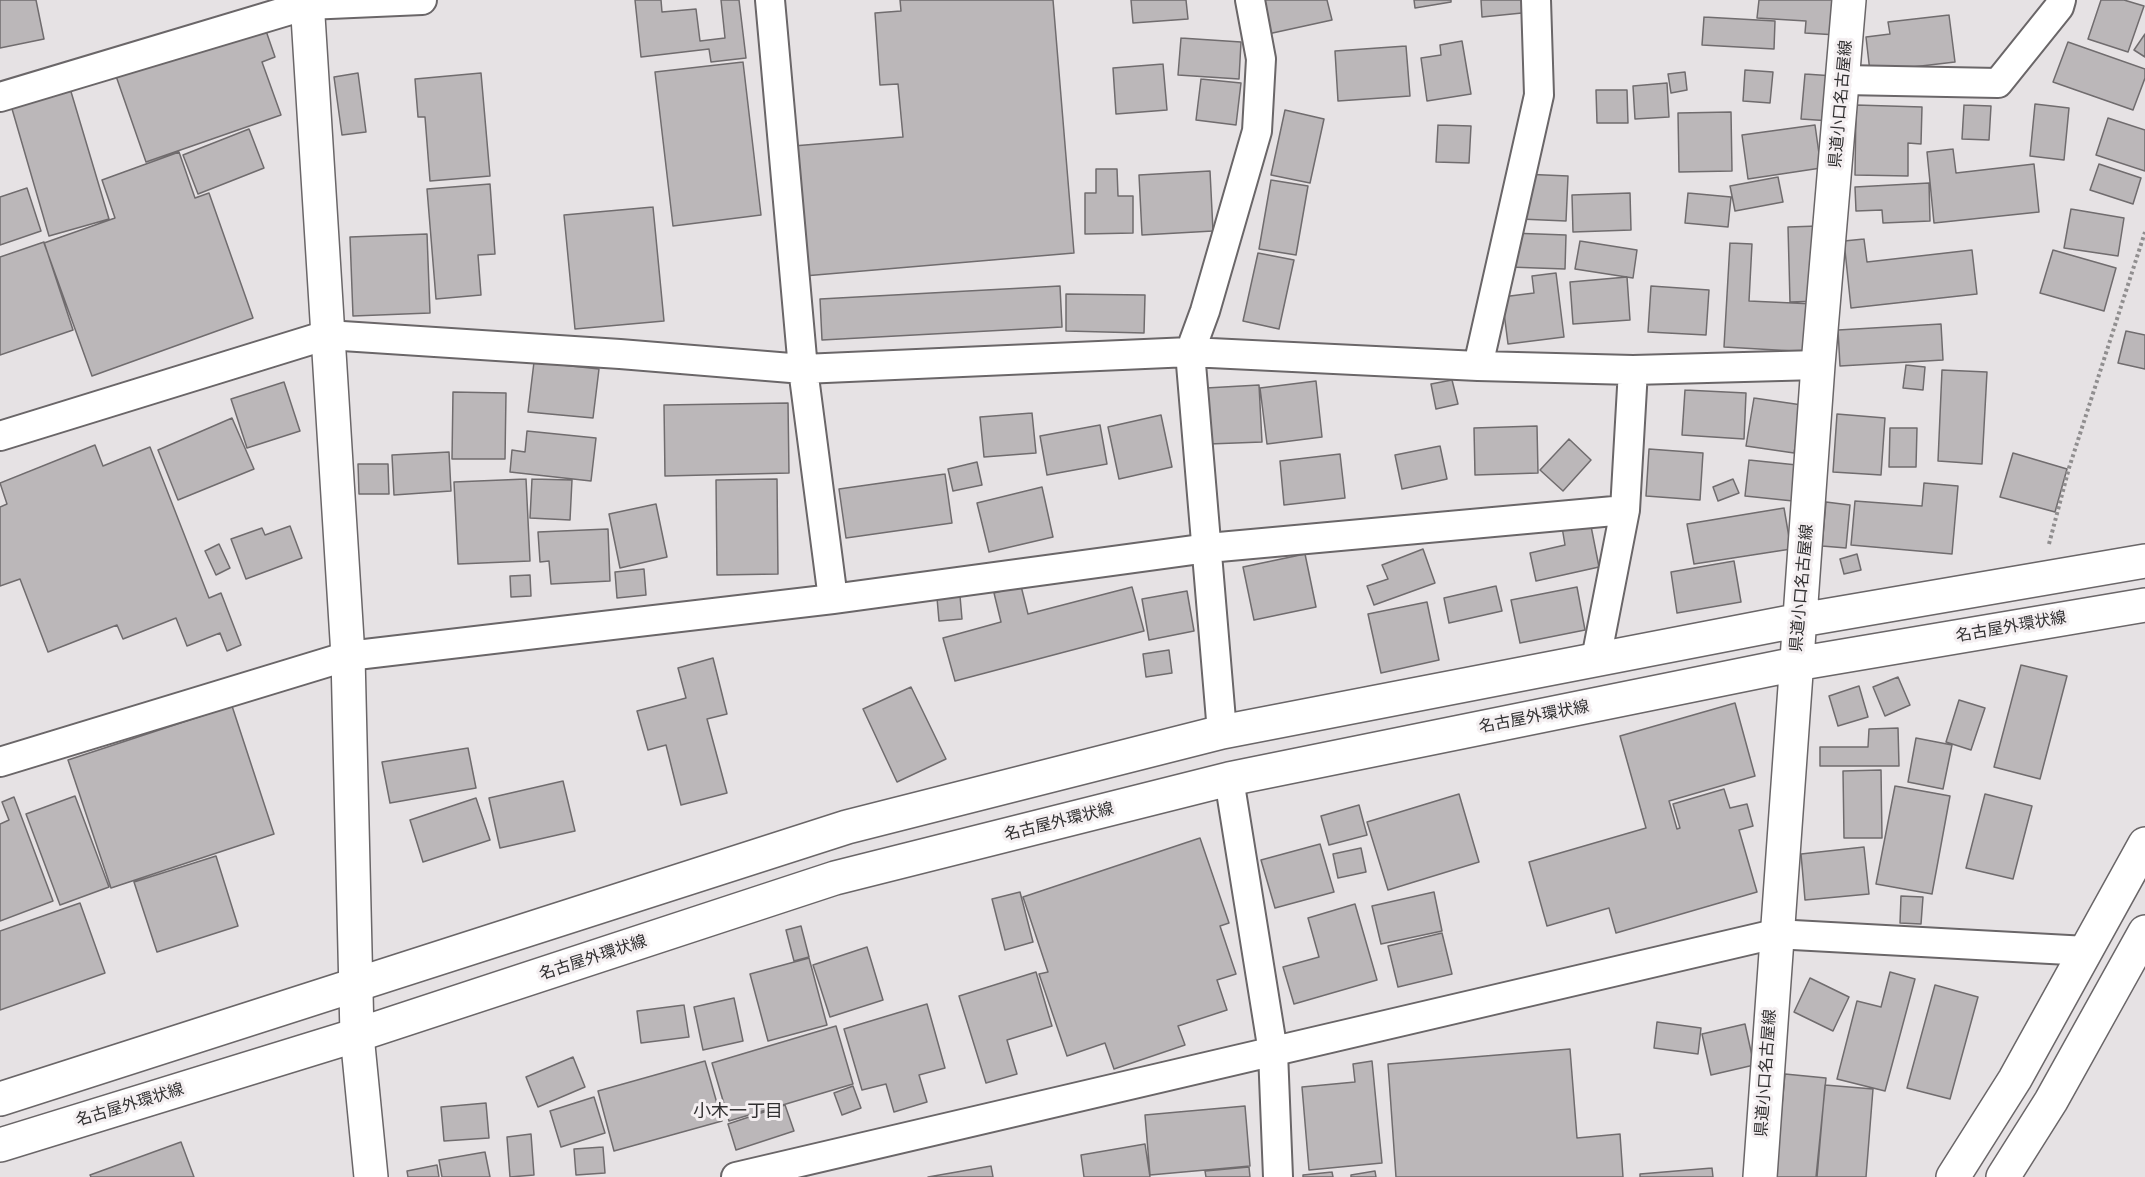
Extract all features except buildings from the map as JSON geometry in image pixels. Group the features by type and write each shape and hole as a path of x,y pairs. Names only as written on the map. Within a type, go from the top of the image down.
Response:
{"main road":[{"name":"県道小口名古屋線","path":"1760,1177 1775,934 1796,664 1802,620 1818,365 1849,0"},
{"path":"307,2 348,656 357,1035 371,1177"},
{"path":"0,1099 847,827 1222,732 1802,620 2145,561"},
{"name":"名古屋外環状線","path":"0,1145 357,1035 835,878 1229,779 1796,664 2145,605"},
{"path":"1953,1177 2015,1079 2145,844"},
{"path":"2002,1177 2051,1101 2145,932"}],"street":[{"path":"0,97 307,2 422,0"},
{"path":"770,0 803,369 833,599"},
{"path":"1222,732 1190,352 1205,310 1257,131 1261,59 1250,0"},
{"path":"1478,366 1539,95 1536,0"},
{"path":"1844,80 1998,83 2059,7 2061,0"},
{"path":"0,436 327,335 620,354 803,369 1190,352 1478,366 1633,370 1818,365"},
{"path":"1596,659 1625,510 1633,370"},
{"path":"0,762 348,656 833,599 1208,548 1625,510"},
{"path":"1229,779 1273,1052 1278,1177"},
{"path":"736,1177 1775,934 2087,951"}],"path":[{"path":"2040,578 2069,468 2145,232"}],"district":[{"name":"小木一丁目","path":"738,1112"}]}
